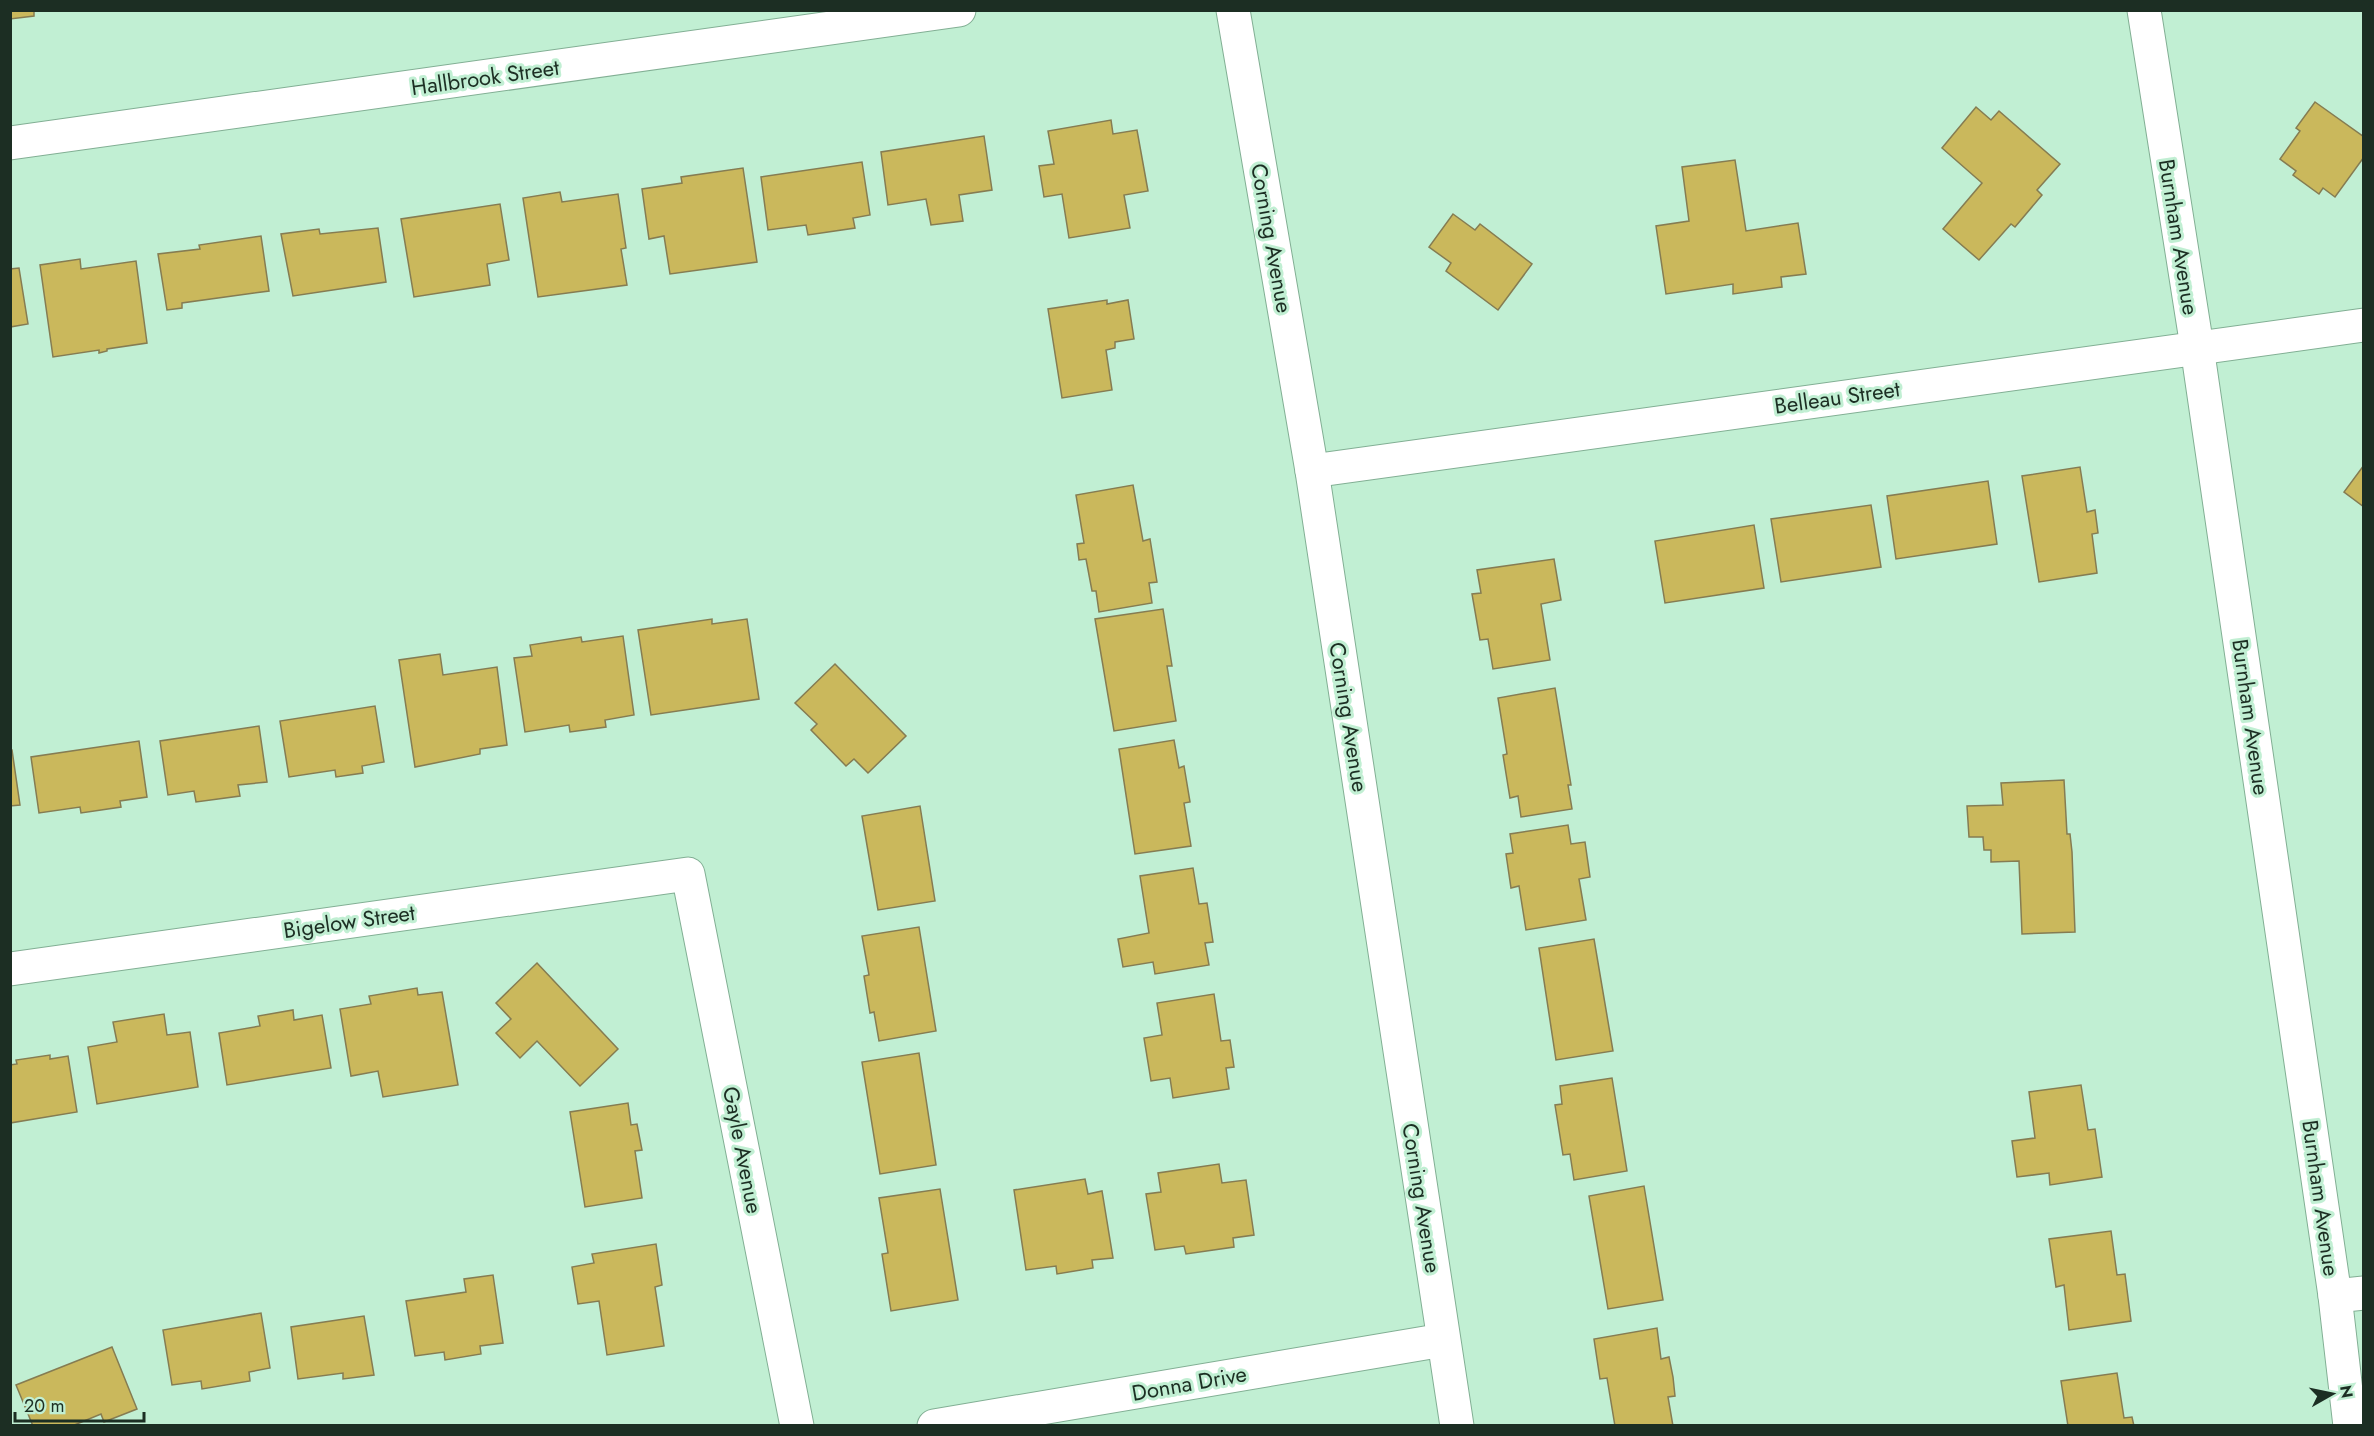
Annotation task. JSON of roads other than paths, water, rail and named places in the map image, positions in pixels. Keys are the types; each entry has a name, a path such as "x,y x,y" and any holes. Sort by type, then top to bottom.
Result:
{"street":[{"name":"Hallbrook Street","path":"10,143 958,10"},
{"name":"Corning Avenue","path":"1233,10 1311,471 1457,1425"},
{"name":"Burnham Avenue","path":"2144,10 2349,1295 2350,1425"},
{"name":"Belleau Street","path":"1311,471 2364,325"},
{"name":"Bigelow Street","path":"10,969 688,874"},
{"name":"Gayle Avenue","path":"688,874 797,1425"},
{"name":"Donna Drive","path":"934,1425 1443,1340"}]}
